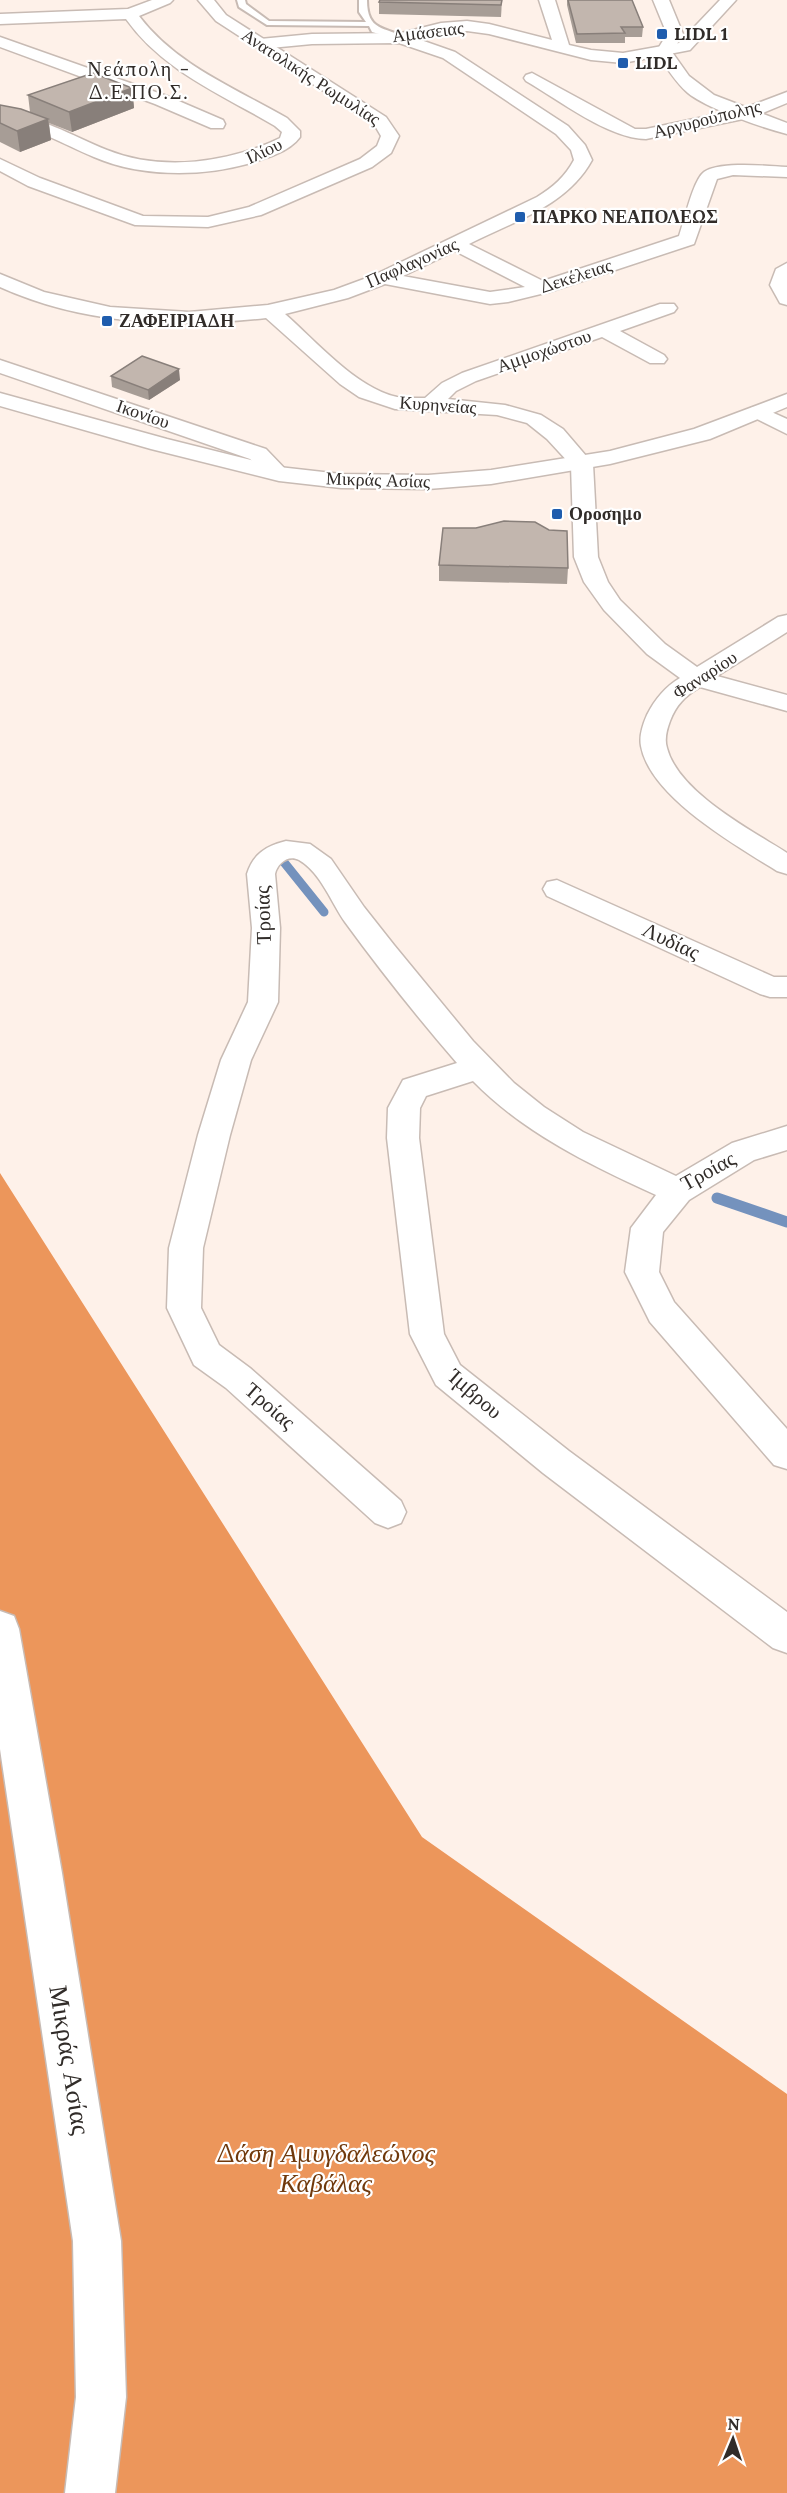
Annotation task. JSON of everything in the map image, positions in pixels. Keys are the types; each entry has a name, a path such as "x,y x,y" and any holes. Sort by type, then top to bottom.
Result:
{"street":[{"path":"64,0 60,8 66,18"},
{"path":"165,0 130,14 1,19 0,42 161,100 217,124"},
{"name":"Ανατολικής Ρωμυλίας","path":"0,164 34,182 141,221 194,223 237,217 255,211 366,163 385,149 390,136 380,121 221,18 206,0"},
{"path":"547,0 563,49"},
{"path":"661,0 675,34 664,52 694,90 708,99 787,129"},
{"name":"Αμάσειας","path":"260,44 312,39 401,38 441,28 467,26 489,29 591,55 623,58 684,47 728,0"},
{"name":"Ιλίου","path":"0,117 39,123 103,156 172,167 217,167 240,162 270,151 286,142 291,136 291,131 281,122 168,56 142,32 130,14"},
{"name":"Παφλαγονίας","path":"0,280 38,296 113,313 208,317 270,311 341,294 382,278 455,244 565,186 574,177 583,160 579,149 562,130 448,55 401,38"},
{"name":"Αργυρούπολης","path":"532,78 623,131 633,134 646,134 747,113 787,97"},
{"name":"Δεκέλειας","path":"382,278 490,298 506,298 542,288 659,247 687,240 706,181 711,175 723,171 787,172"},
{"path":"455,244 542,288"},
{"path":"787,269 783,273 780,285 787,299"},
{"name":"Αμμοχώστου","path":"428,406 449,387 470,377 667,309"},
{"name":"Κυρηνείας","path":"270,311 347,380 366,393 395,403 489,408 534,419 555,434 582,464"},
{"path":"604,330 657,359"},
{"name":"Ικονίου","path":"0,366 258,454 279,474"},
{"name":"Μικράς Ασίας","path":"0,399 159,444 279,474 341,481 428,482 491,477 582,464 702,434 787,400"},
{"path":"758,412 787,428"},
{"path":"582,464 586,557 596,582 612,605 649,642 698,679 787,703"},
{"name":"Φαναρίου","path":"787,622 676,691 668,699 659,715 653,747 667,774 694,802 787,865"},
{"name":"Τροίας","path":"388,1512 238,1378 206,1355 184,1308 186,1248 214,1135 236,1060 262,1002 266,928 261,874 266,859 293,850 306,852 323,867 348,906 477,1068 515,1102 542,1121 615,1163 678,1191 743,1151 787,1138"},
{"name":"Λυδίας","path":"557,889 770,987 787,987"},
{"name":"Ίμβρου","path":"477,1068 414,1088 404,1108 403,1138 427,1334 447,1375 556,1461 787,1635"},
{"path":"678,1191 647,1228 642,1272 662,1312 787,1454"},
{"name":"Μικράς Ασίας","path":"0,1629 41,1873 97,2241 101,2397 90,2493"}],"lane":[{"path":"241,0 242,5 267,23 371,24"},
{"path":"363,0 363,12 378,32 401,38"}],"green space":[{"name":"Δάση Αμυγδαλεώνος Καβάλας","path":"0,1173 422,1837 787,2094 787,2493 0,2493"}],"building":[{"path":"380,0 502,0 501,5 379,2"},
{"path":"568,0 632,0 643,27 621,27 625,33 577,34"},
{"path":"93,73 132,88 69,112 28,95"},
{"path":"0,105 21,109 48,119 17,131 0,123"},
{"path":"142,356 179,369 148,390 111,376"},
{"path":"504,521 535,522 549,530 567,531 568,568 439,565 443,528 476,528"}],"waterway":[{"path":"283,861 324,912"},
{"path":"717,1198 787,1222"}],"place":[{"name":"LIDL 1","path":"662,34"},
{"name":"LIDL","path":"623,63"},
{"name":"ΠΑΡΚΟ ΝΕΑΠΟΛΕΩΣ","path":"520,217"},
{"name":"ΖΑΦΕΙΡΙΑΔΗ","path":"107,321"},
{"name":"Οροσημο","path":"557,514"}],"district":[{"name":"Νεάπολη - Δ.Ε.ΠΟ.Σ.","path":"139,80"}]}
